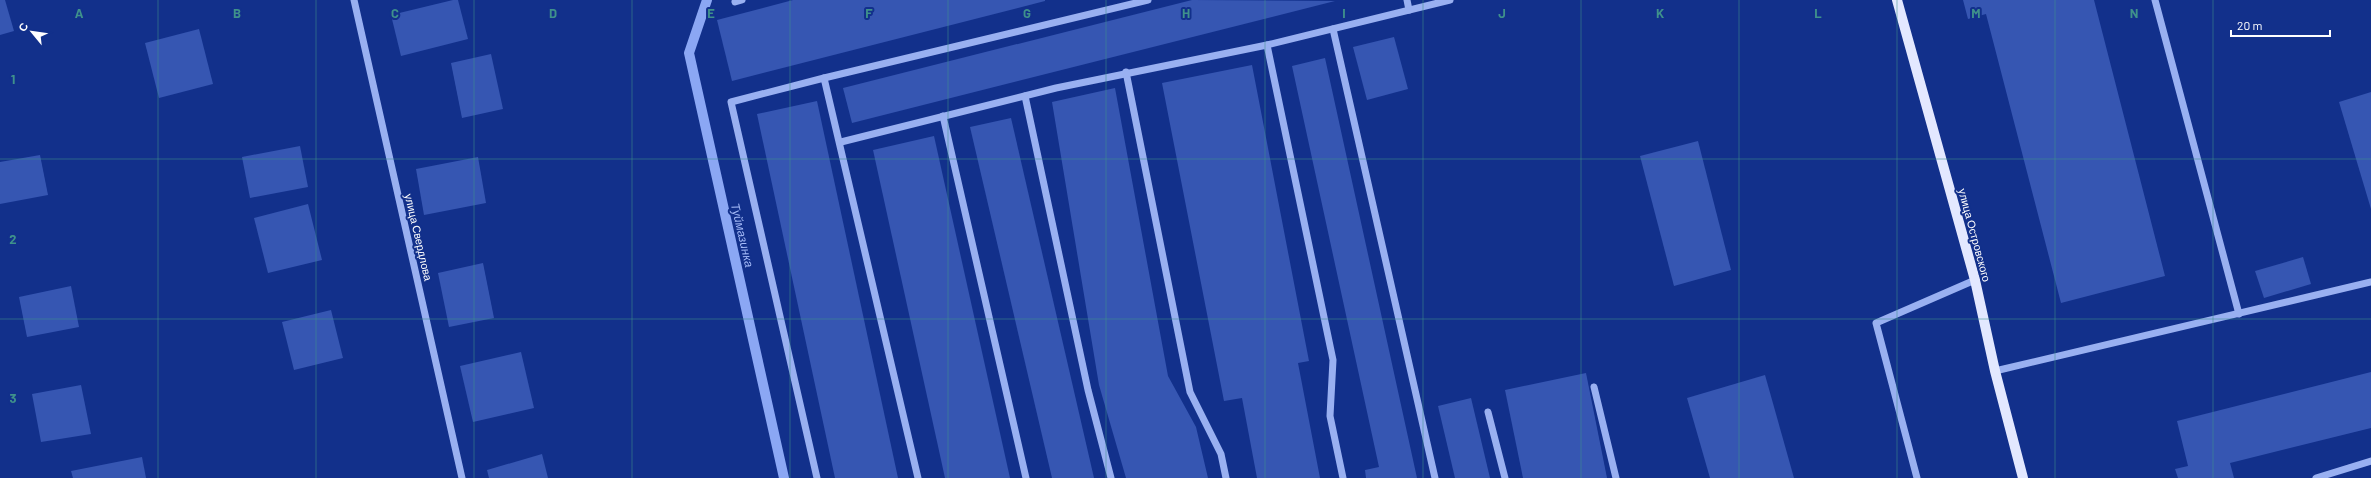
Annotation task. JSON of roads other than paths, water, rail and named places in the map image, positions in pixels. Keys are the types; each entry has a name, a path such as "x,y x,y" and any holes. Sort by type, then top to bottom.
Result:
{"main road":[{"name":"улица Островского","path":"1897,0 1975,280 1995,371 2024,478"}],"street":[{"name":"улица Свердлова","path":"354,0 462,478"},
{"path":"817,478 730,102 1148,0"},
{"path":"1407,0 1410,10"},
{"path":"841,142 1126,72 1267,45 1450,0"},
{"path":"2155,0 2239,314"},
{"path":"1333,29 1435,478"},
{"path":"1267,45 1333,360 1330,416 1343,478"},
{"path":"1126,72 1190,392 1221,454 1226,478"},
{"path":"824,78 841,142 918,478"},
{"path":"1025,96 1088,390 1111,478"},
{"path":"943,116 1026,478"},
{"path":"1917,478 1876,323 1975,280"},
{"path":"1995,371 2371,282"},
{"path":"1594,387 1616,478"},
{"path":"1488,412 1505,478"},
{"path":"2316,478 2371,461"}],"waterway":[{"name":"Туймазинка","path":"707,0 689,53 784,478"}]}
